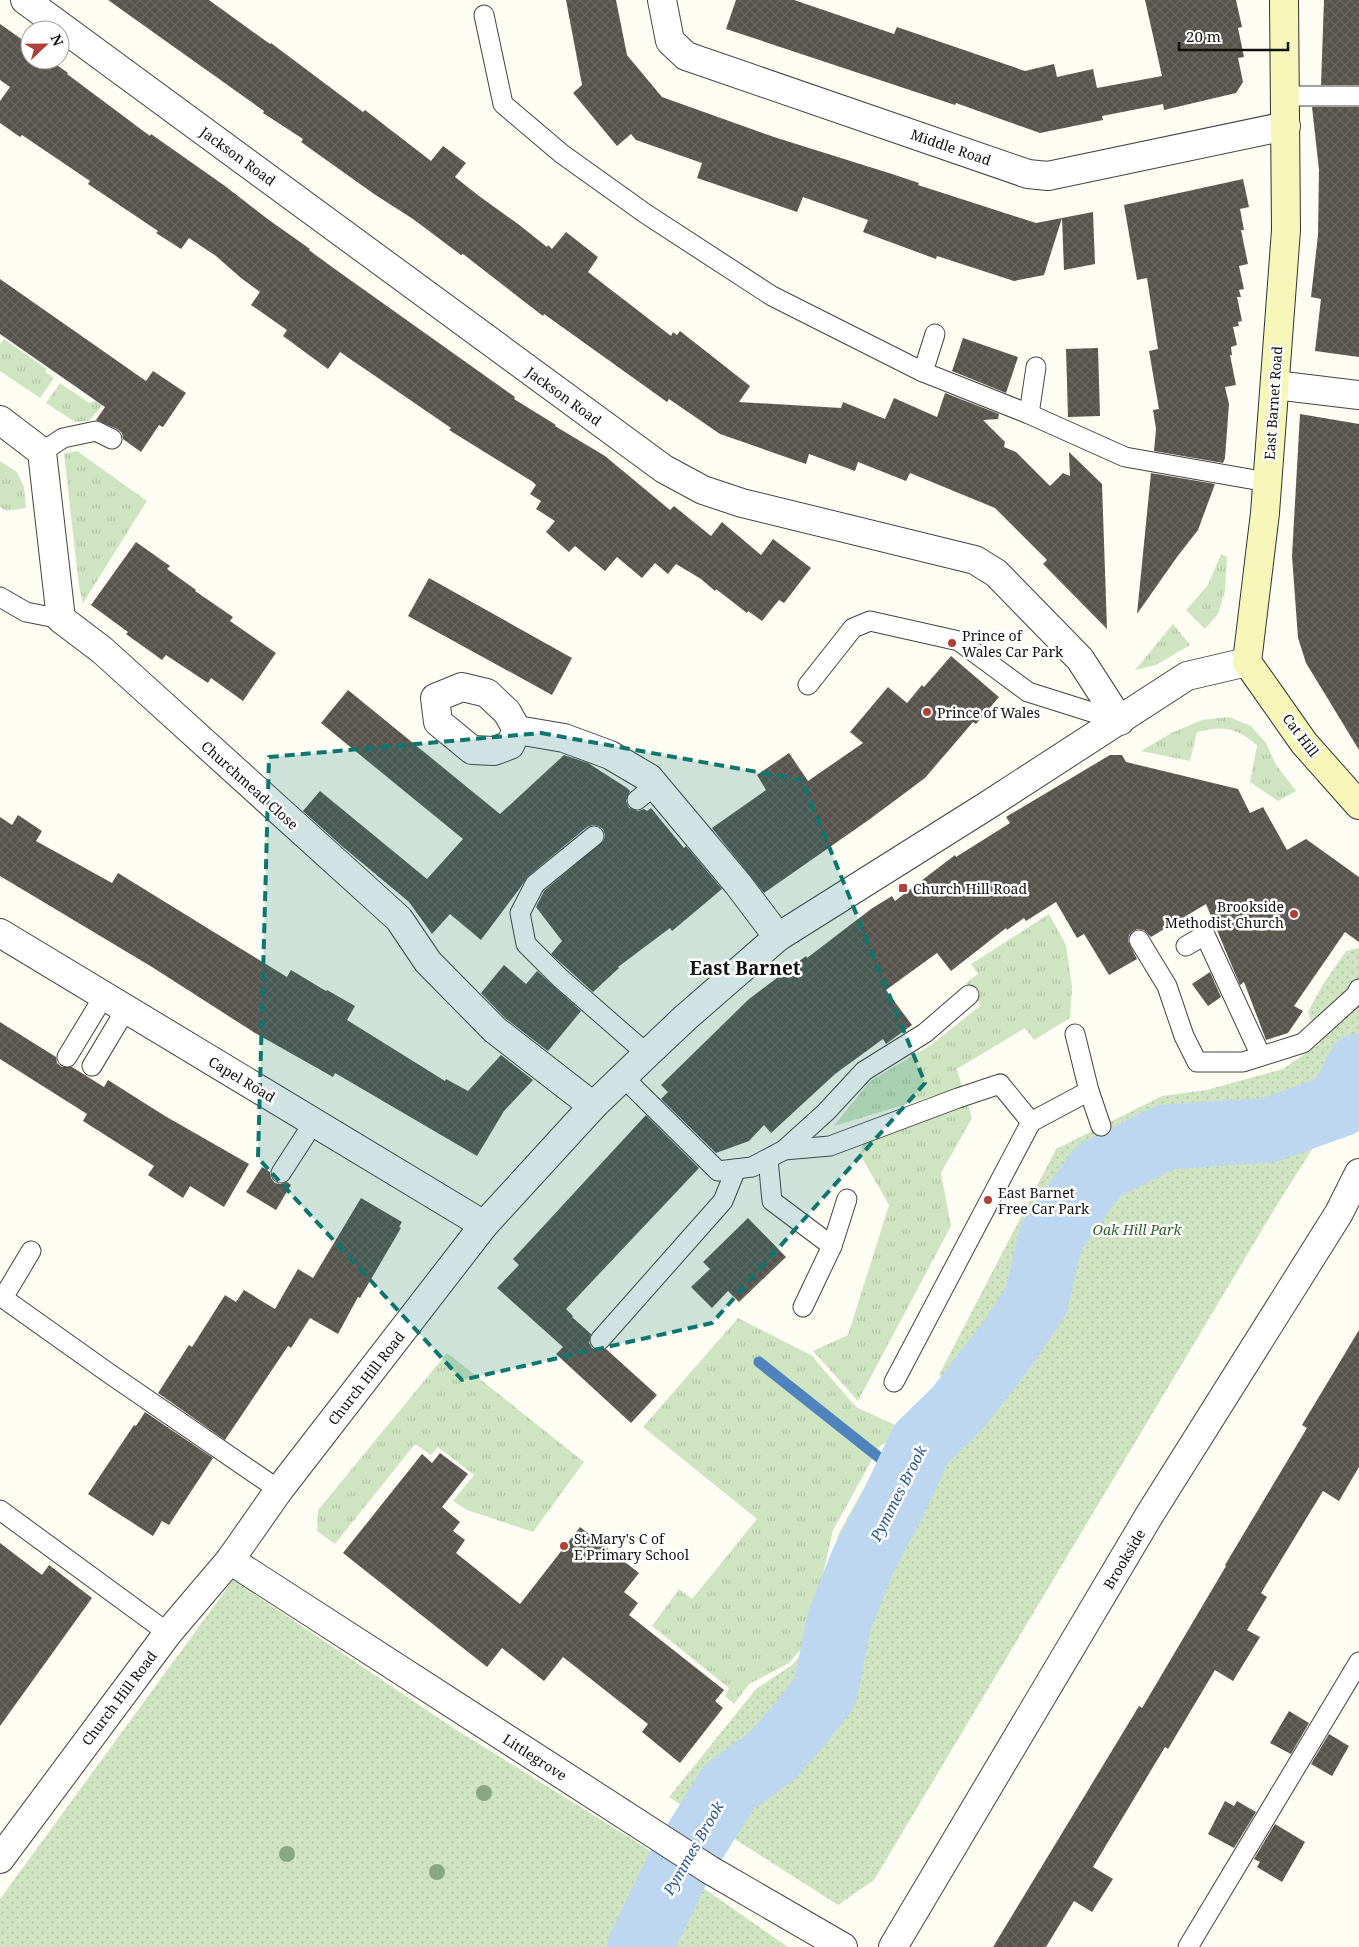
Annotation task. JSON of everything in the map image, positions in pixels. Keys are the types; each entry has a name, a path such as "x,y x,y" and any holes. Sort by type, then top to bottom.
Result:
{"main road":[{"name":"East Barnet Road","path":"1247,662 1265,513 1286,230 1284,0"},
{"name":"Cat Hill","path":"1247,662 1304,743 1359,805"}],"street":[{"name":"Jackson Road","path":"26,0 664,469 703,490 742,504 975,560 996,573 1080,659 1120,721"},
{"name":"Middle Road","path":"662,0 670,41 686,56 1028,174 1048,176 1286,126"},
{"path":"1275,385 1359,394"},
{"path":"0,420 42,452 61,619"},
{"name":"Churchmead Close","path":"61,619 102,650 399,919 428,962 495,1030 593,1106"},
{"path":"1120,721 1187,676 1247,662"},
{"name":"Church Hill Road","path":"0,1859 168,1633 230,1560 279,1490 484,1225 593,1106 685,1018 778,937 1120,721"},
{"path":"518,730 564,738 610,755 649,778 646,793 738,884 778,937"},
{"name":"Capel Road","path":"0,933 484,1225"},
{"name":"Brookside","path":"893,1947 1150,1514 1339,1213 1359,1173"},
{"name":"Littlegrove","path":"230,1560 710,1870 843,1947"}],"lane":[{"path":"484,15 503,104 562,154 646,214 772,296 923,372 1029,414 1125,457 1267,482"},
{"path":"1286,96 1359,96"},
{"path":"923,372 935,334"},
{"path":"1029,414 1036,367"},
{"path":"42,452 63,438 96,431 112,439"},
{"path":"0,597 26,612 61,619"},
{"path":"808,685 852,628 870,621 959,642 1028,692 1120,721"},
{"path":"594,836 535,884 520,913 526,944 560,978 648,1054"},
{"path":"1186,946 1205,935 1261,1056"},
{"path":"1139,940 1167,986 1184,1036 1197,1062 1242,1062 1303,1043 1356,995 1359,990"},
{"path":"624,1077 718,1171 752,1167 776,1155 826,1112 864,1071 925,1033 969,996"},
{"path":"68,1057 115,1003"},
{"path":"92,1066 115,1003"},
{"path":"1076,1034 1089,1092 1101,1126"},
{"path":"776,1155 830,1146 1000,1084 1032,1122"},
{"path":"894,1382 1032,1122 1089,1092"},
{"path":"281,1173 314,1122"},
{"path":"776,1155 772,1201 832,1246"},
{"path":"600,1340 722,1201 736,1169"},
{"path":"803,1307 832,1246 847,1199"},
{"path":"31,1251 2,1301 279,1490"},
{"path":"0,1510 168,1633"},
{"path":"1188,1947 1359,1662"}],"highlighted area":[{"path":"541,733 802,780 925,1083 712,1323 462,1380 258,1158 269,757"}],"green space":[{"path":"4,339 47,369 45,372 54,378 40,398 0,371 0,344"},
{"path":"60,383 89,403 98,400 102,405 89,421 75,422 46,403"},
{"path":"77,451 147,501 83,603 79,586 64,454"},
{"path":"0,461 17,472 24,487 26,508 6,511 0,507"},
{"path":"1221,554 1227,557 1225,591 1218,614 1205,629 1186,610 1208,585"},
{"path":"1173,624 1190,645 1156,665 1135,670"},
{"path":"1229,717 1251,726 1266,743 1276,765 1296,791 1278,801 1250,782 1257,745 1243,735 1229,730 1215,729 1197,732 1190,761 1141,751 1171,733 1202,720"},
{"path":"1049,914 1066,945 1072,987 1070,1018 1034,1040 1025,1028 957,1069 962,1087 834,1126 870,1081 931,1045 981,1005 966,983 978,974 971,964"},
{"name":"Oak Hill Park","path":"1359,948 1359,1075 1275,1208 874,1880 838,1905 669,1797 756,1689 792,1665 817,1637 828,1573 839,1533 887,1447 916,1425 927,1430 956,1382 939,1375 1056,1149 1162,1096 1206,1090 1283,1069 1319,1044 1308,1012 1322,986 1346,951"},
{"path":"967,1102 972,1118 941,1173 951,1226 858,1401 813,1351 848,1335 889,1205 861,1156 863,1141"},
{"path":"738,1318 811,1355 856,1407 904,1429 879,1447 833,1530 823,1574 815,1633 789,1663 749,1684 734,1704 725,1696 729,1688 652,1626 679,1589 692,1599 757,1519 643,1427"},
{"path":"447,1353 584,1462 533,1532 467,1510 453,1501 474,1475 438,1447 431,1455 415,1444 335,1544 317,1531 318,1510"},
{"path":"233,1580 455,1729 643,1846 788,1947 0,1947 0,1899"}],"building":[{"path":"108,0 209,0 271,43 363,112 365,110 431,161 443,146 466,163 455,177 479,196 547,247 548,245 552,249 566,232 598,257 588,272 671,336 673,332 677,335 680,331 750,386 739,402 841,408 843,402 885,419 894,398 937,417 945,393 999,414 998,419 983,420 1005,442 1004,447 1016,452 1050,486 1063,473 1070,476 1069,452 1102,484 1107,629 1043,564 1047,560 995,508 910,473 906,481 858,462 855,471 809,454 806,464 720,434 669,399 667,402 544,314 543,316 463,254 461,255 413,219 301,142 303,139 263,113 264,111"},
{"path":"566,0 616,0 627,55 662,97 774,137 892,174 919,183 918,185 1036,223 1062,218 1044,275 1014,281 937,256 936,259 863,232 868,220 803,197 797,212 697,178 702,163 636,140 631,134 617,146 573,93 582,85"},
{"path":"736,0 794,0 894,34 897,27 1025,71 1054,64 1057,77 1093,69 1097,88 1162,76 1145,0 1236,0 1242,27 1238,28 1244,57 1238,58 1243,82 1236,93 1164,110 1163,104 1102,116 1103,120 1040,133 956,103 955,105 726,29"},
{"path":"1324,0 1359,0 1359,85 1321,85"},
{"path":"0,24 20,38 20,70 64,70 150,136 151,134 225,186 332,267 515,397 514,399 605,456 670,510 674,506 711,536 722,522 761,555 773,539 811,568 784,603 779,600 762,621 748,611 747,613 716,589 715,591 701,579 676,564 668,574 655,563 642,578 617,557 605,571 575,546 569,552 546,532 555,521 536,509 541,501 530,494 536,485 533,482 449,430 451,428 340,352 328,369 283,336 287,330 251,305 260,292 216,256 189,238 181,249 156,233 158,231 88,184 90,181 22,135 20,137 0,123 0,101 10,87 0,80"},
{"path":"1312,107 1359,107 1359,357 1315,351 1321,299 1311,297 1318,235 1319,170"},
{"path":"1243,179 1249,207 1240,209 1244,230 1241,230 1248,264 1239,266 1244,289 1239,290 1241,297 1237,297 1242,321 1238,322 1239,326 1233,327 1237,345 1231,347 1232,355 1230,355 1236,385 1225,387 1229,404 1225,458 1223,463 1154,451 1156,429 1153,410 1159,409 1149,351 1158,349 1147,278 1137,280 1124,205"},
{"path":"1093,212 1095,264 1064,270 1062,218"},
{"path":"0,279 146,381 153,371 186,393 163,427 159,425 141,452 123,439 122,433 117,429 96,420 105,407 0,334"},
{"path":"963,338 1018,357 1006,393 952,371"},
{"path":"1098,348 1100,416 1068,417 1066,349"},
{"path":"1300,414 1359,424 1359,750 1306,663 1298,638 1292,556"},
{"path":"1151,473 1215,484 1198,530 1137,614"},
{"path":"136,542 170,566 167,569 195,591 233,617 230,621 276,653 243,701 211,678 208,683 166,655 162,660 91,605"},
{"path":"429,578 572,658 552,695 408,616"},
{"path":"951,656 999,697 976,724 973,722 925,778 764,893 712,828 766,790 757,775 789,753 808,781 863,743 850,732 888,687 907,703"},
{"path":"348,690 500,814 564,755 588,763 630,791 626,801 629,808 647,811 651,808 684,848 686,846 722,889 672,931 670,928 618,967 593,992 551,954 562,941 536,907 544,891 604,840 603,829 593,825 587,827 528,876 481,940 450,914 432,934 409,902 303,811 320,791 427,879 463,839 321,723"},
{"path":"1110,755 1122,755 1126,762 1238,789 1250,813 1263,807 1287,850 1306,839 1359,877 1359,942 1345,932 1294,1006 1303,1011 1288,1033 1266,1040 1244,982 1240,985 1206,904 1151,937 1144,930 1138,929 1133,931 1129,935 1128,941 1137,959 1109,975 1084,934 1077,938 1056,902 1026,921 1024,918 1007,930 1006,928 951,971 937,953 886,990 912,1025 886,1044 883,1039 835,1074 771,1133 764,1125 749,1141 716,1153 661,1099 668,1092 661,1085 749,999 871,909 892,896 895,901 955,855 956,857 1010,823 1006,817"},
{"path":"18,815 42,831 36,841 112,883 118,873 287,977 291,970 355,1006 347,1020 445,1081 446,1079 468,1091 501,1055 533,1080 504,1111 477,1156 335,1073 333,1077 255,1033 152,967 0,876 0,817 12,825"},
{"path":"504,965 526,984 537,971 581,1011 548,1051 505,1018 481,993"},
{"path":"1210,972 1221,997 1208,1006 1192,984"},
{"path":"0,1022 56,1057 57,1063 62,1067 72,1067 104,1087 108,1080 165,1116 249,1164 224,1207 190,1186 183,1198 148,1175 154,1166 83,1121 87,1114 0,1059"},
{"path":"646,1115 699,1168 566,1309 591,1334 589,1343 592,1348 598,1351 606,1349 657,1395 631,1423 556,1354 563,1347 497,1288 519,1265 513,1259"},
{"path":"262,1167 270,1172 271,1178 275,1183 287,1182 291,1185 276,1210 246,1192"},
{"path":"361,1198 402,1222 399,1227 401,1228 360,1298 358,1297 338,1334 310,1318 291,1348 288,1346 225,1440 158,1393 189,1345 192,1347 225,1295 236,1302 244,1290 275,1309 298,1269 313,1278"},
{"path":"748,1218 786,1257 739,1302 728,1291 712,1308 691,1287 710,1269 703,1262"},
{"path":"1359,1330 1359,1467 1339,1501 1323,1491 1261,1593 1267,1597 1247,1630 1260,1637 1233,1681 1215,1670 1168,1749 1165,1747 1093,1867 1113,1879 1092,1912 1074,1901 1046,1947 993,1947 1139,1706 1142,1708 1307,1428 1302,1425"},
{"path":"145,1412 213,1458 169,1525 162,1521 153,1536 88,1494 134,1425 136,1426"},
{"path":"440,1453 468,1474 442,1507 460,1522 453,1531 465,1540 456,1553 520,1604 580,1527 639,1573 624,1592 638,1603 629,1615 724,1690 715,1701 723,1708 680,1763 642,1732 648,1724 563,1657 544,1681 502,1648 487,1667 343,1553 422,1454 432,1463"},
{"path":"0,1543 42,1575 49,1565 92,1598 0,1726"},
{"path":"1289,1711 1309,1723 1291,1754 1270,1743"},
{"path":"1329,1734 1349,1746 1332,1776 1311,1764"},
{"path":"1225,1801 1234,1806 1237,1801 1256,1812 1234,1848 1208,1834"},
{"path":"1275,1824 1305,1842 1282,1882 1257,1867 1260,1862 1254,1859"}],"waterway":[{"name":"Pymmes Brook","path":"640,1947 677,1870 729,1787 772,1756 825,1692 839,1622 862,1563 893,1504 921,1444 957,1409 1009,1342 1036,1301 1051,1237 1098,1171 1166,1137 1269,1130 1339,1105 1359,1066"},
{"path":"759,1362 905,1478"}],"place":[{"name":"Prince of Wales Car Park","path":"952,643"},
{"name":"Prince of Wales","path":"927,712"},
{"name":"Church Hill Road","path":"903,888"},
{"name":"Brookside Methodist Church","path":"1294,914"},
{"name":"East Barnet Free Car Park","path":"988,1200"},
{"name":"St Mary's C of E Primary School","path":"564,1546"}],"district":[{"name":"East Barnet","path":"745,968"}]}
